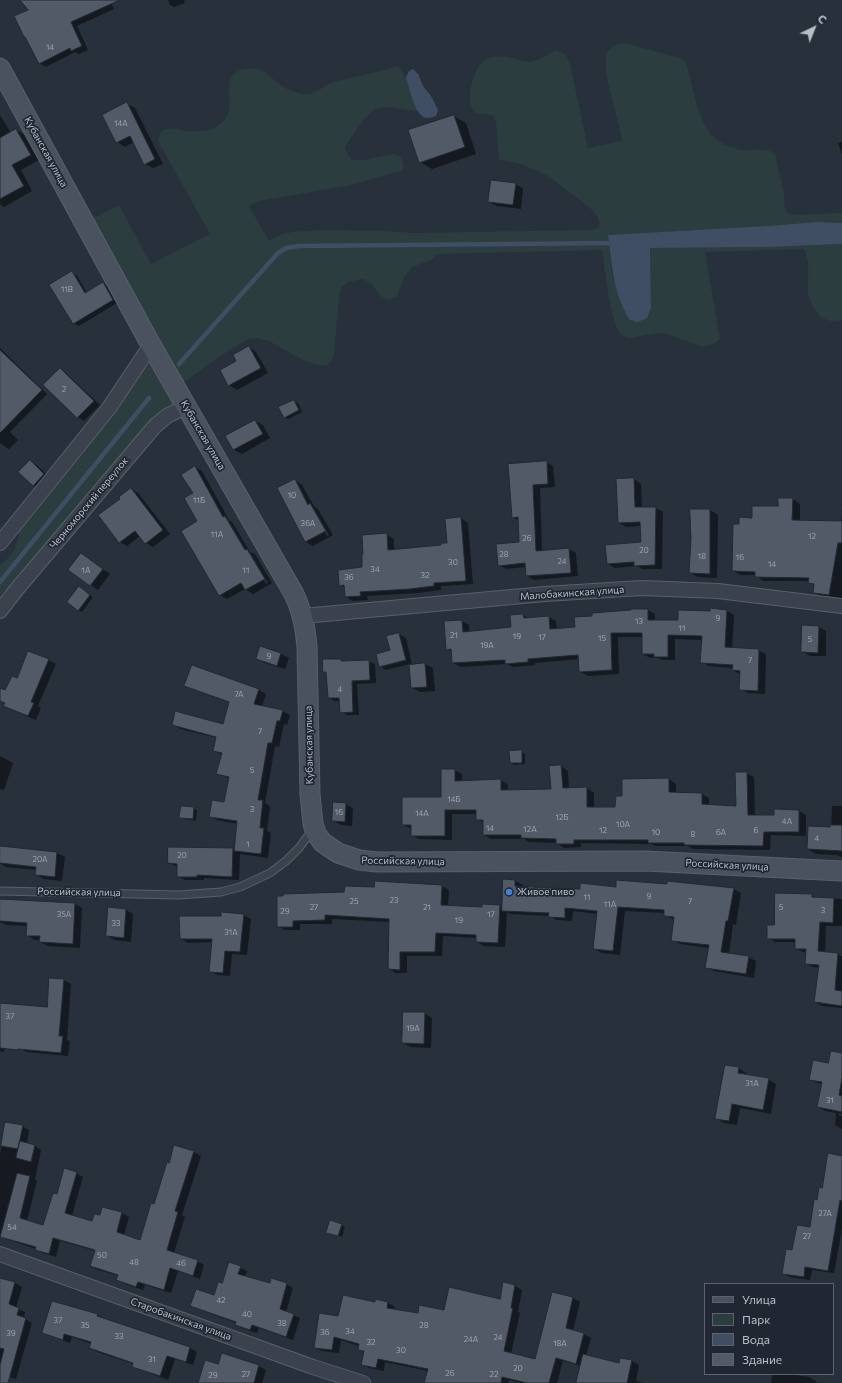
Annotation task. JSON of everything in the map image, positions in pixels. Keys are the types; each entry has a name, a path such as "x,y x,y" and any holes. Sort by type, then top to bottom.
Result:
{"street":[{"name":"Кубанская улица","path":"0,68 151,345 294,594 303,616 307,647 310,794 314,828"},
{"path":"0,543 109,408 151,345"},
{"name":"Черноморский переулок","path":"0,611 155,426 167,416 187,406"},
{"name":"Малобакинская улица","path":"303,616 545,594 642,588 718,591 842,606"},
{"name":"Российская улица","path":"314,828 322,842 338,853 359,860 377,862 645,861 842,871"},
{"name":"Старобакинская улица","path":"0,1254 305,1364 363,1383"}],"lane":[{"name":"Российская улица","path":"0,891 179,895 221,892 240,887 270,873 286,861 299,848 314,828"}],"green space":[{"path":"625,43 680,58 686,62 702,119 706,127 716,139 737,149 766,150 775,154 784,193 785,210 791,215 842,213 842,223 817,222 608,235 612,272 625,312 651,308 650,248 768,247 842,244 842,320 831,321 821,318 811,303 808,293 807,260 804,249 705,252 720,339 713,344 705,346 690,343 667,334 659,333 628,338 621,334 616,327 613,318 602,250 438,254 431,260 412,267 405,276 397,296 389,300 382,297 372,284 363,279 348,282 341,288 334,354 332,361 326,366 313,364 301,359 269,341 257,338 248,339 222,355 181,384 89,220 119,205 151,264 210,234 158,141 160,135 165,129 169,128 187,131 200,131 212,129 219,125 226,118 229,111 229,85 231,78 236,72 252,68 257,69 267,74 285,88 300,94 311,94 333,82 398,66 406,77 413,102 418,111 390,107 376,109 354,133 345,147 352,160 364,160 394,154 401,157 403,170 352,185 254,203 249,206 269,241 279,235 292,232 322,230 414,233 592,230 598,228 600,224 597,216 590,208 551,178 536,170 517,163 499,160 496,121 493,115 475,113 471,104 470,91 476,71 484,61 489,58 502,57 533,62 556,50 565,54 570,64 588,148 622,141 608,82 606,60 607,53 612,47"},
{"path":"151,361 175,404 156,416 0,601 0,565 10,556 15,548 20,525 146,362"}],"water":[{"path":"413,69 418,74 423,86 431,96 438,110 436,116 426,118 418,112 415,106 410,94 406,77 409,71"},
{"path":"817,222 842,223 842,244 768,247 650,248 651,308 647,318 638,322 630,320 624,310 614,279 608,235"}],"building":[{"path":"20,0 120,0 71,22 82,46 71,51 70,48 39,64 14,16 28,10"},
{"path":"127,102 155,159 144,165 130,136 116,143 102,115"},
{"path":"454,115 465,147 419,163 408,130"},
{"path":"16,129 31,155 12,165 24,186 0,199 0,138"},
{"path":"491,180 516,183 513,205 488,202"},
{"path":"72,271 85,293 103,282 113,300 73,324 49,285"},
{"path":"249,346 261,368 228,386 220,370 236,361 233,355"},
{"path":"0,350 42,390 0,433"},
{"path":"60,368 94,401 77,418 43,385"},
{"path":"294,400 299,410 284,418 278,407"},
{"path":"255,420 263,434 233,450 225,436"},
{"path":"30,460 44,474 33,486 18,472"},
{"path":"547,461 548,484 533,485 536,551 569,548 571,573 526,576 525,563 498,566 496,544 519,542 518,517 512,518 508,464"},
{"path":"195,466 223,517 225,516 245,550 247,549 265,579 245,590 241,583 219,596 181,531 197,521 184,498 193,493 181,475"},
{"path":"634,478 635,507 656,507 655,565 634,566 634,562 607,564 605,545 641,542 640,522 618,523 616,479"},
{"path":"295,479 308,505 310,503 326,531 305,542 277,488"},
{"path":"131,488 163,530 145,544 135,531 119,543 98,515 120,499 119,497"},
{"path":"778,498 793,498 792,520 842,521 842,543 838,543 829,595 813,593 814,584 808,583 809,578 755,577 755,572 732,571 733,524 739,524 739,517 752,518 752,506 778,506"},
{"path":"690,509 710,509 710,574 689,573 691,539"},
{"path":"461,517 466,581 434,583 434,586 410,589 360,592 361,596 345,597 344,585 339,586 338,570 362,567 362,535 387,533 388,550 441,545 441,543 447,543 445,519"},
{"path":"81,553 103,569 90,586 68,570"},
{"path":"79,586 90,595 78,611 67,602"},
{"path":"710,608 727,610 725,647 759,649 758,691 739,690 740,671 732,670 733,665 700,663 702,636 668,635 668,657 654,657 654,654 642,654 642,633 611,633 612,670 579,672 578,655 528,659 528,662 505,664 505,660 452,663 451,649 446,650 444,621 462,620 463,632 511,627 510,615 523,614 524,618 549,616 550,629 575,627 574,617 592,616 592,613 631,609 648,609 648,620 678,620 678,610 710,611"},
{"path":"802,625 819,626 818,653 801,652"},
{"path":"399,633 406,660 379,667 376,654 390,650 386,636"},
{"path":"260,646 281,653 277,666 256,659"},
{"path":"28,651 49,659 31,702 34,703 28,716 3,706 5,703 0,701 0,688 5,690 12,676 17,678"},
{"path":"323,659 341,659 341,661 369,660 370,680 352,681 353,712 340,713 339,698 328,698 326,672 323,672"},
{"path":"425,663 427,687 411,688 409,665"},
{"path":"192,665 259,689 254,704 283,710 280,721 277,721 272,743 268,743 258,800 263,800 260,828 264,828 261,854 234,851 237,821 209,817 212,800 224,802 229,777 216,774 222,753 213,751 216,737 172,725 175,711 223,724 229,702 184,686"},
{"path":"522,750 522,763 510,763 509,751"},
{"path":"561,765 563,788 587,787 587,807 615,807 616,796 622,796 622,779 669,778 669,792 702,793 702,804 736,806 735,772 747,772 748,815 774,815 774,809 799,810 799,832 764,832 763,846 684,845 684,843 648,843 648,840 574,840 574,844 556,844 556,839 521,838 521,835 483,835 483,820 476,820 476,810 445,810 445,836 411,836 411,825 402,825 402,797 441,797 441,769 455,769 455,781 501,779 501,790 551,789 549,766"},
{"path":"333,802 346,803 345,822 332,821"},
{"path":"181,806 194,807 193,819 179,818"},
{"path":"830,825 842,825 842,851 807,849 808,826 830,827"},
{"path":"0,846 57,852 55,877 35,875 36,867 0,863"},
{"path":"168,847 233,848 232,877 197,875 197,877 177,877 177,864 168,863"},
{"path":"503,879 515,880 515,886 550,888 580,889 580,883 616,887 616,880 667,884 667,881 734,888 728,921 726,921 721,952 749,956 746,974 705,968 709,945 671,941 674,917 664,916 664,910 618,907 613,951 593,949 597,911 565,908 565,918 548,917 549,913 502,911"},
{"path":"375,881 442,885 441,905 482,907 482,904 500,905 498,943 476,942 476,935 436,933 435,952 400,952 400,970 388,969 389,919 325,915 325,920 293,921 293,927 277,927 277,896 283,896 283,894 344,892 345,886 374,887"},
{"path":"775,893 812,894 812,897 834,898 833,923 820,922 818,951 838,953 835,990 842,991 842,1006 814,1002 819,965 805,964 806,949 795,949 795,939 767,939 767,925 774,925"},
{"path":"0,899 75,903 73,944 39,942 40,936 26,936 27,923 0,921"},
{"path":"108,907 126,909 124,938 106,936"},
{"path":"221,912 244,914 240,952 225,951 223,973 209,972 212,939 180,939 179,916 221,916"},
{"path":"49,978 64,979 59,1036 63,1036 61,1053 0,1048 0,1003 47,1007"},
{"path":"403,1012 425,1012 424,1044 402,1043"},
{"path":"831,1051 842,1053 842,1078 839,1095 842,1096 842,1112 817,1107 822,1082 809,1080 813,1060 828,1063"},
{"path":"725,1065 739,1067 738,1073 769,1078 763,1110 732,1104 729,1121 715,1119"},
{"path":"5,1122 23,1125 18,1149 1,1146"},
{"path":"20,1141 35,1145 31,1162 16,1158"},
{"path":"174,1145 194,1151 175,1211 178,1212 167,1250 198,1260 193,1276 170,1268 164,1290 138,1282 136,1287 116,1280 118,1275 90,1266 95,1250 53,1238 49,1254 35,1250 36,1247 0,1237 17,1173 30,1176 20,1218 43,1225 53,1193 57,1194 64,1168 77,1172 65,1213 92,1221 94,1214 100,1215 102,1207 122,1212 117,1232 140,1240 151,1203 154,1204"},
{"path":"828,1153 842,1156 842,1201 840,1200 828,1271 805,1267 804,1277 782,1274 786,1249 792,1250 797,1225 810,1227 814,1199 817,1200 819,1187 822,1188"},
{"path":"330,1220 342,1224 338,1236 326,1233"},
{"path":"229,1262 241,1266 238,1274 270,1283 271,1278 287,1283 280,1309 294,1314 286,1337 252,1325 250,1330 235,1325 236,1322 190,1306 196,1289 214,1295 218,1282 222,1283"},
{"path":"0,1278 15,1282 9,1304 19,1308 17,1315 26,1318 8,1383 0,1383 0,1365 4,1349 0,1348"},
{"path":"503,1282 515,1285 511,1308 513,1308 504,1351 535,1359 552,1292 573,1297 566,1328 584,1333 576,1364 556,1358 549,1383 527,1383 502,1377 501,1383 424,1383 428,1369 378,1359 376,1368 361,1365 364,1351 358,1350 359,1344 334,1337 332,1350 314,1348 319,1313 338,1316 343,1295 375,1302 375,1299 388,1302 387,1308 418,1313 419,1305 444,1310 449,1287 500,1299"},
{"path":"52,1301 98,1314 97,1316 190,1347 186,1362 167,1356 160,1376 132,1367 133,1363 89,1348 91,1342 64,1334 63,1340 42,1333"},
{"path":"222,1353 259,1365 254,1383 198,1383 205,1360 218,1364"},
{"path":"583,1354 619,1363 620,1358 632,1360 627,1383 576,1383"}],"waterway":[{"path":"179,364 278,253 286,248 299,246 614,243"},
{"path":"0,582 149,398"}],"place":[{"name":"Живое пиво","path":"509,892"}]}
